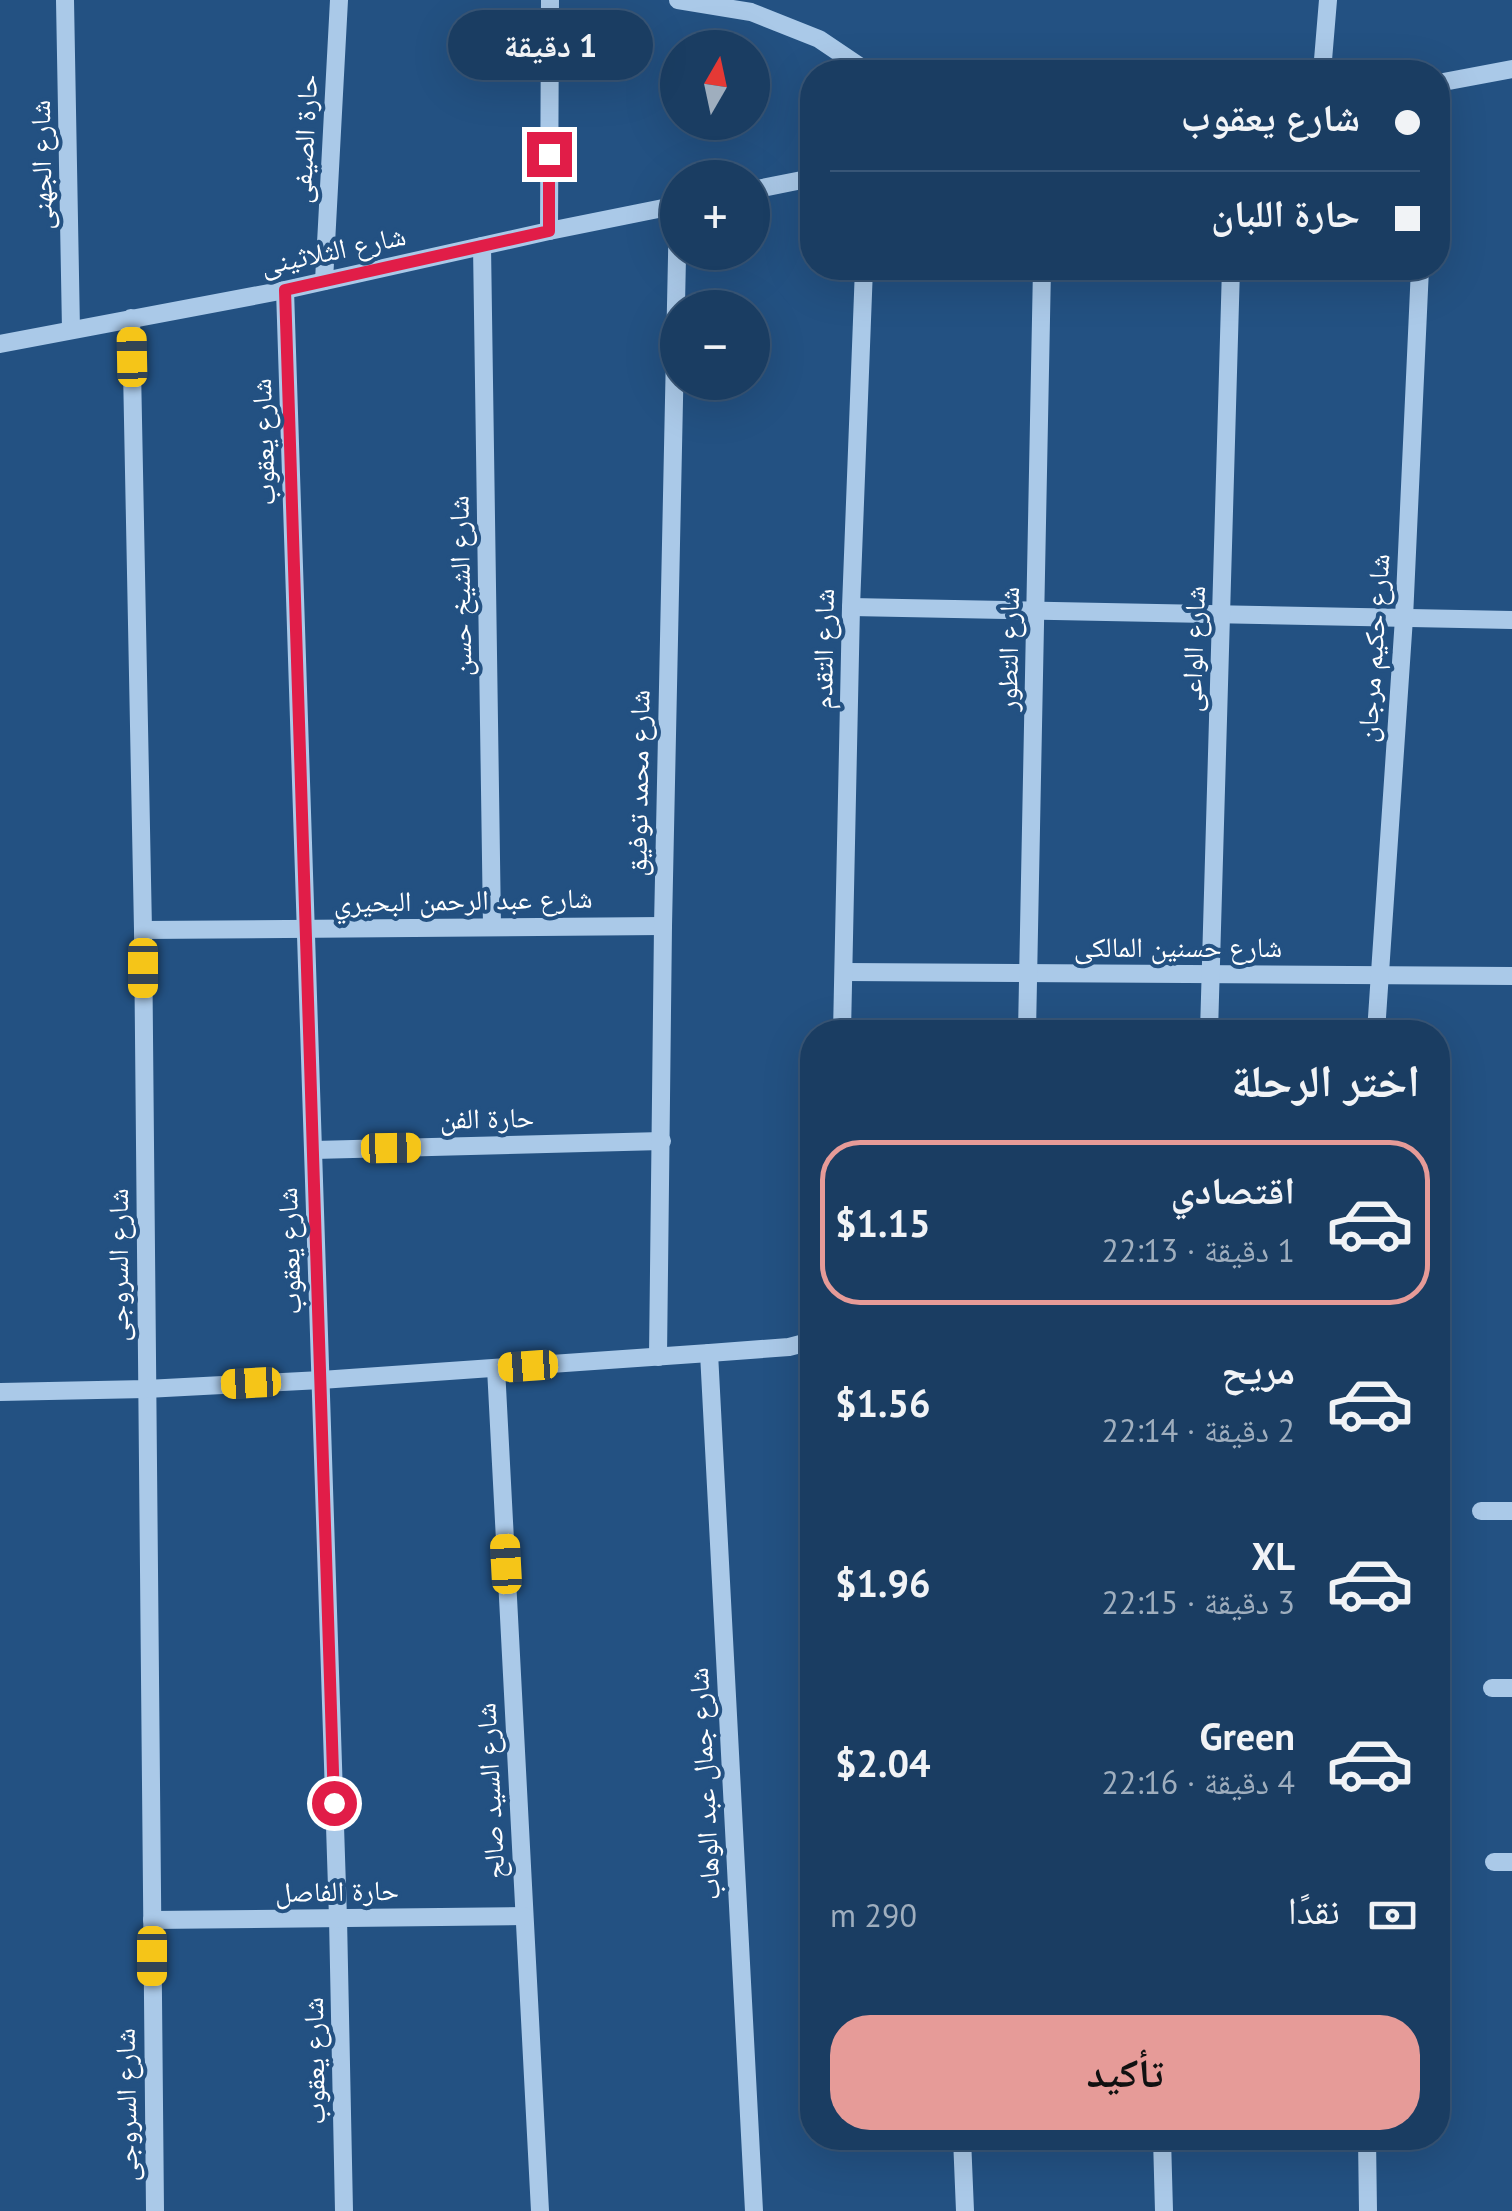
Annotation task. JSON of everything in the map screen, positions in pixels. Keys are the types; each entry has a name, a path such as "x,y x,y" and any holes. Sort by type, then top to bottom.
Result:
{"street":[{"name":"شارع الجهنى","path":"65,0 71,330"},
{"name":"حارة الصيفى","path":"324,281 339,0"},
{"path":"549,231 550,0"},
{"path":"678,0 751,12 818,39 850,60"},
{"path":"1323,60 1328,0"},
{"path":"1450,81 1512,70"},
{"path":"770,186 800,180"},
{"name":"شارع الثلاثينى","path":"0,344 285,290 660,210"},
{"name":"شارع الشيخ حسن","path":"482,246 492,926"},
{"name":"شارع محمد توفيق","path":"658,1357 677,270"},
{"name":"شارع التقدم","path":"842,1020 851,608 864,280"},
{"name":"شارع التطور","path":"1027,1020 1042,280"},
{"name":"شارع الواعى","path":"1209,1020 1231,280"},
{"name":"شارع حكيم مرجان","path":"1377,1020 1404,618 1419,280"},
{"name":"شارع يعقوب","path":"285,290 344,2211"},
{"name":"شارع السروجى","path":"131,318 143,930 155,2211"},
{"path":"851,608 1512,620"},
{"name":"شارع عبد الرحمن البحيري","path":"143,930 663,926"},
{"name":"شارع حسنين المالكى","path":"844,972 1512,976"},
{"name":"حارة الفن","path":"314,1150 662,1141"},
{"path":"0,1392 321,1380 800,1344"},
{"name":"شارع جمال عبد الوهاب","path":"709,1353 754,2211"},
{"name":"شارع السيد صالح","path":"496,1368 540,2211"},
{"path":"1481,1511 1512,1511"},
{"path":"1492,1688 1512,1688"},
{"name":"حارة الفاصل","path":"152,1920 524,1916"},
{"path":"962,2150 965,2211"},
{"path":"1162,2150 1164,2211"},
{"path":"1367,2150 1368,2211"}],"route":[{"path":"334,1803 285,290 549,231 549,154"}]}
